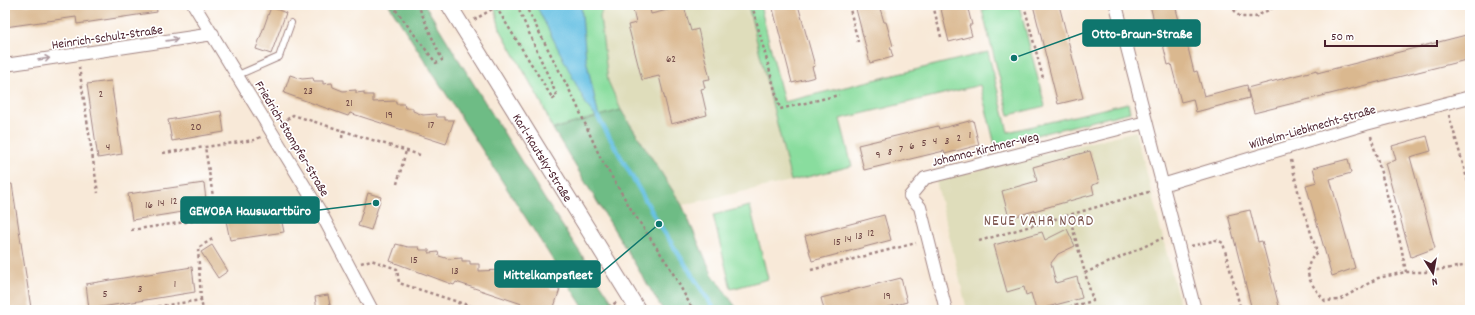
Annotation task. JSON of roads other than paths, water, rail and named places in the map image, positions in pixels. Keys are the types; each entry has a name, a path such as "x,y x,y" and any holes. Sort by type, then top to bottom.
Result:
{"street":[{"name":"Friedrich-Stampfer-Straße","path":"194,5 322,213 372,310"},
{"name":"Karl-Kautsky-Straße","path":"449,5 638,310"},
{"path":"1116,5 1195,310"},
{"name":"Heinrich-Schulz-Straße","path":"5,65 213,34"},
{"name":"Wilhelm-Liebknecht-Straße","path":"1162,185 1366,124 1470,97"},
{"name":"Johanna-Kirchner-Weg","path":"946,310 920,207 910,196 925,178 1146,122"}],"lane":[{"path":"238,75 279,57 292,24"}],"water":[{"path":"536,5 581,5 586,59 600,122 587,106"}],"waterway":[{"path":"598,117 659,224 715,310"}],"place":[{"name":"Otto-Braun-Straße","path":"1014,58"},
{"name":"GEWOBA Hauswartbüro","path":"376,203"},
{"name":"Mittelkampsfleet","path":"659,224"}],"district":[{"name":"NEUE VAHR NORD","path":"1039,220"}]}
